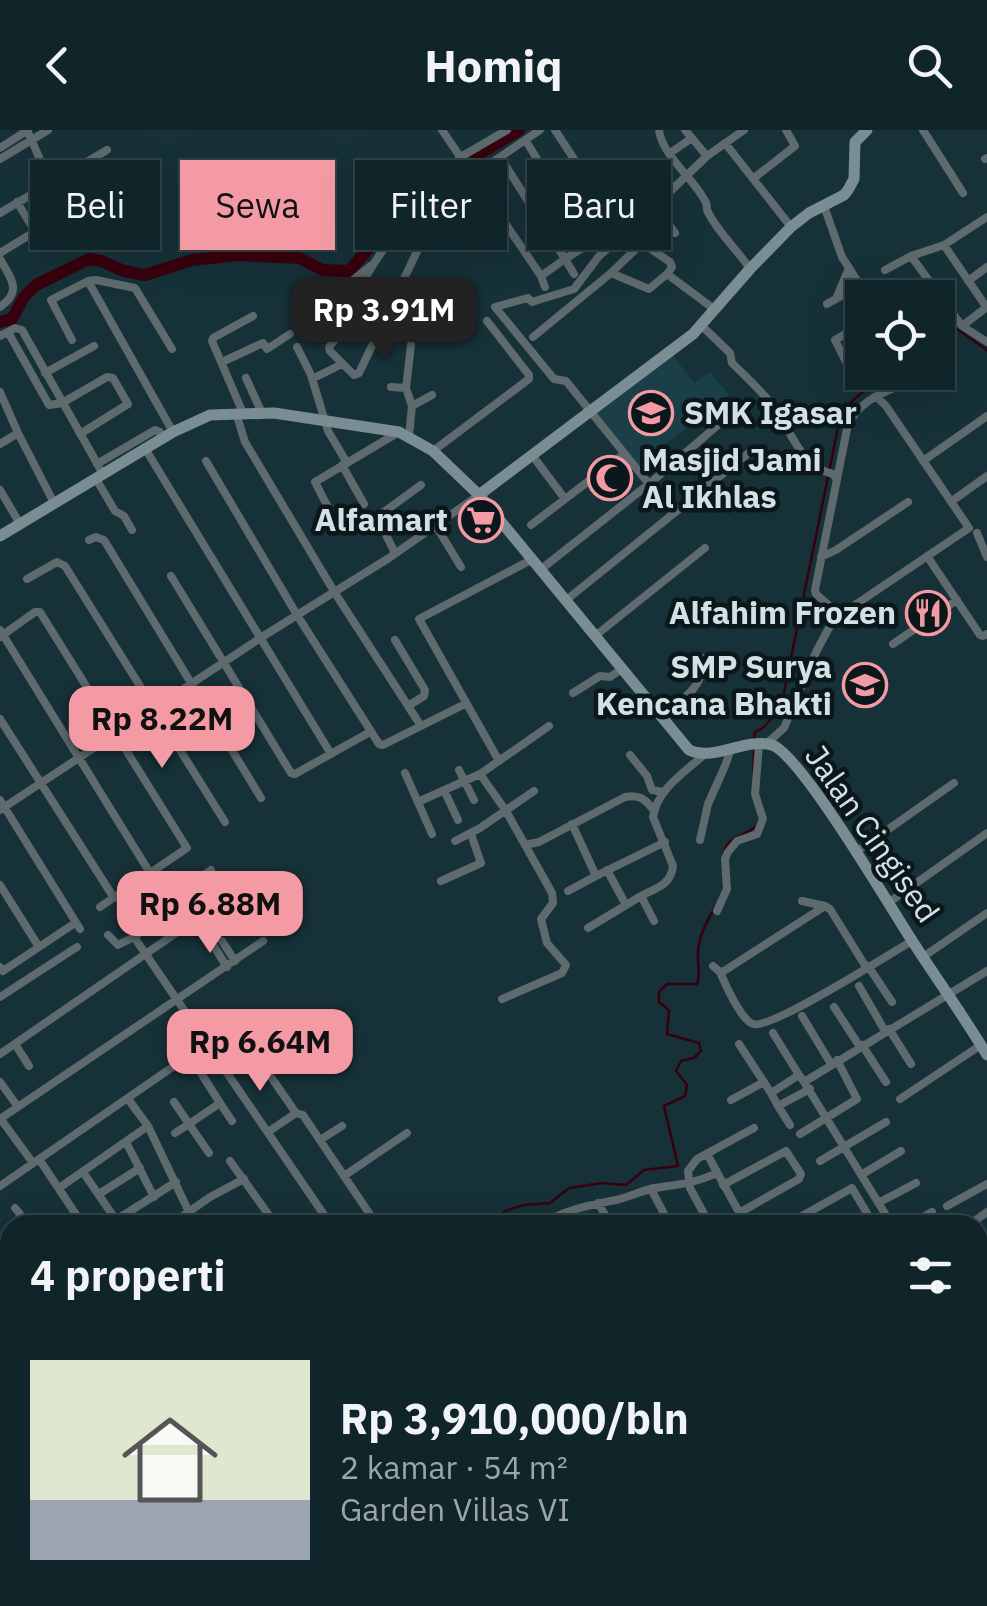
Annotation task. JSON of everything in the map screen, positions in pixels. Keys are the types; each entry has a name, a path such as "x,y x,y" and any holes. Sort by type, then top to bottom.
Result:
{"main road":[{"path":"478,495 683,342 791,227 844,196 852,185 855,142 868,130"},
{"path":"0,536 99,472 210,415 262,413 324,419 404,434 433,451 478,495 660,717 689,750 705,754"},
{"name":"Jalan Cingised","path":"705,754 759,745 776,748 792,763 841,827 984,1050"}],"street":[{"path":"0,148 28,130 41,160"},
{"path":"0,159 48,130"},
{"path":"442,130 460,159 507,130"},
{"path":"495,160 540,130"},
{"path":"555,130 575,160"},
{"path":"659,130 661,141 750,269"},
{"path":"671,191 707,156 744,130"},
{"path":"754,178 795,146 788,133 799,130"},
{"path":"923,130 963,192"},
{"path":"670,153 688,134 707,156"},
{"path":"526,142 537,160"},
{"path":"726,144 791,227"},
{"path":"89,160 107,150"},
{"path":"500,157 574,274"},
{"path":"0,212 30,194"},
{"path":"17,202 30,223"},
{"path":"824,206 838,247 857,280"},
{"path":"886,270 944,245 987,216"},
{"path":"978,223 987,235"},
{"path":"507,226 545,287"},
{"path":"671,229 674,233"},
{"path":"0,307 8,301 14,284 0,256 30,233"},
{"path":"533,337 642,243 672,267 649,289 611,273"},
{"path":"944,245 987,307 962,326"},
{"path":"378,331 362,318 354,300 386,250"},
{"path":"362,318 329,346 330,352 354,375 359,373 417,250"},
{"path":"540,276 581,250"},
{"path":"606,250 574,290 495,307 554,379 564,379 649,484"},
{"path":"911,256 962,326 987,342"},
{"path":"354,300 344,289 345,284 376,263"},
{"path":"968,281 987,267"},
{"path":"845,293 831,301 849,268"},
{"path":"667,274 714,308"},
{"path":"72,340 51,300 96,280 136,288 172,349"},
{"path":"88,281 168,436"},
{"path":"542,299 558,317"},
{"path":"254,316 212,339 240,413 245,442 421,726"},
{"path":"433,451 529,379 487,321"},
{"path":"701,325 730,353 732,362 776,410 807,460 832,475"},
{"path":"80,434 132,402 111,376 62,403 49,405 3,334 15,328 22,330 62,403 80,434 116,512 124,516 132,530"},
{"path":"222,362 264,343 267,349 290,334"},
{"path":"845,334 835,340 845,360"},
{"path":"334,519 314,482 404,434 412,406 406,388 411,345"},
{"path":"46,374 94,346"},
{"path":"297,347 311,375 328,432 364,504"},
{"path":"318,376 342,364"},
{"path":"246,378 262,413"},
{"path":"391,387 406,388"},
{"path":"842,616 815,591 832,475 850,420 863,405 886,390"},
{"path":"13,391 1,396 54,504"},
{"path":"412,406 432,395"},
{"path":"878,398 952,502 978,531 987,556"},
{"path":"499,761 419,618 536,565 649,484 746,402"},
{"path":"923,461 987,416"},
{"path":"99,472 156,430 168,436"},
{"path":"0,444 18,434"},
{"path":"146,450 332,754"},
{"path":"565,601 750,452"},
{"path":"531,525 624,454"},
{"path":"532,455 566,499"},
{"path":"206,461 379,744 466,704"},
{"path":"952,502 987,476"},
{"path":"395,553 377,517 421,485"},
{"path":"0,490 20,524"},
{"path":"1,971 78,926 2,806 117,733 151,705 192,684 395,553 478,495"},
{"path":"821,557 908,502"},
{"path":"436,526 461,566"},
{"path":"717,911 727,892 724,859 737,842 757,834 763,820 755,794 759,745 784,728 830,626 926,556 978,531"},
{"path":"89,540 104,540 260,798"},
{"path":"595,636 705,548"},
{"path":"926,556 980,634 987,634"},
{"path":"26,579 62,563 225,822"},
{"path":"171,576 291,773 370,732"},
{"path":"893,644 956,600"},
{"path":"100,907 150,873 186,850 117,733 40,612 36,612 1,634 150,873 200,928 237,902"},
{"path":"395,640 426,690 424,696 408,706"},
{"path":"660,717 698,684 704,673 704,658"},
{"path":"573,694 600,676 610,677 622,669"},
{"path":"0,718 114,898"},
{"path":"418,802 480,774 549,726"},
{"path":"700,840 708,804 731,749"},
{"path":"630,754 652,790 662,792"},
{"path":"647,800 662,792 705,754"},
{"path":"460,770 474,800"},
{"path":"405,773 432,834"},
{"path":"480,774 506,811 554,899 541,919 547,943 564,961 566,970 502,1000"},
{"path":"856,852 954,782"},
{"path":"444,790 458,820"},
{"path":"454,841 534,790"},
{"path":"588,928 667,883 672,874 674,866 654,816 662,792"},
{"path":"525,846 540,842 625,797 633,795 647,800 654,811"},
{"path":"572,824 596,876"},
{"path":"888,903 987,833"},
{"path":"441,881 481,863 470,834"},
{"path":"568,891 664,842"},
{"path":"172,897 212,870"},
{"path":"608,870 626,905"},
{"path":"0,885 40,946"},
{"path":"641,896 654,920"},
{"path":"802,901 830,909 892,1002"},
{"path":"825,906 717,969 750,1023 758,1025 790,1012 912,941"},
{"path":"108,935 118,945 146,928 136,912"},
{"path":"923,957 987,913"},
{"path":"0,1054 192,922"},
{"path":"134,937 324,1215"},
{"path":"77,1215 60,1188 0,1119 263,941"},
{"path":"217,943 231,964"},
{"path":"0,998 78,947"},
{"path":"778,1106 834,1062 987,968"},
{"path":"859,986 911,1064"},
{"path":"834,1006 886,1082"},
{"path":"800,1134 857,1098 802,1016"},
{"path":"773,1033 885,1215"},
{"path":"14,1044 29,1066"},
{"path":"0,1186 206,1044"},
{"path":"739,1044 790,1125"},
{"path":"900,1099 984,1050"},
{"path":"255,1054 296,1114"},
{"path":"190,1056 232,1122"},
{"path":"0,1082 18,1107"},
{"path":"731,1100 764,1082"},
{"path":"770,1093 804,1082"},
{"path":"128,1098 148,1126 190,1212"},
{"path":"174,1102 210,1153"},
{"path":"175,1133 220,1103"},
{"path":"268,1132 296,1114 303,1114 370,1215"},
{"path":"820,1162 886,1122"},
{"path":"60,1188 148,1126"},
{"path":"320,1140 342,1126"},
{"path":"705,1215 688,1183 690,1167 754,1128"},
{"path":"344,1176 406,1133"},
{"path":"126,1142 154,1197"},
{"path":"707,1154 717,1174 723,1185 739,1214 799,1179 801,1174 786,1151 723,1185"},
{"path":"861,1175 901,1152"},
{"path":"230,1160 270,1215"},
{"path":"100,1194 140,1168"},
{"path":"83,1172 100,1194 109,1215"},
{"path":"559,1215 717,1174"},
{"path":"185,1215 244,1180"},
{"path":"125,1215 176,1182"},
{"path":"878,1204 916,1183"},
{"path":"947,1206 987,1184"},
{"path":"804,1215 852,1188 868,1215"},
{"path":"650,1189 664,1215"},
{"path":"598,1202 605,1215"},
{"path":"15,1208 22,1215"},
{"path":"927,1215 932,1212"}],"shaded area":[{"name":"SMK Igasar","path":"672,354 694,383 710,372 729,395 635,468 595,418 595,411"}],"waterway":[{"path":"0,322 12,319 36,285 89,259 145,275 192,260 239,255 299,258 323,270 349,271 418,191 519,130"},
{"path":"955,328 987,350"},
{"path":"754,738 755,732 781,707 840,418 867,390"},
{"path":"753,778 754,751"},
{"path":"724,855 732,840 756,826"},
{"path":"502,1215 524,1205 550,1203 569,1188 602,1183 626,1185 644,1170 678,1166 664,1106 685,1096 687,1085 676,1071 681,1061 694,1058 701,1051 699,1043 667,1034 669,1010 659,1002 659,992 667,984 697,984 700,940 716,906"}],"place":[{"name":"SMK Igasar","path":"651,413"},
{"name":"Masjid Jami Al Ikhlas","path":"610,478"},
{"name":"Alfamart","path":"481,520"},
{"name":"Alfahim Frozen","path":"928,613"},
{"name":"SMP Surya Kencana Bhakti","path":"865,685"}]}
